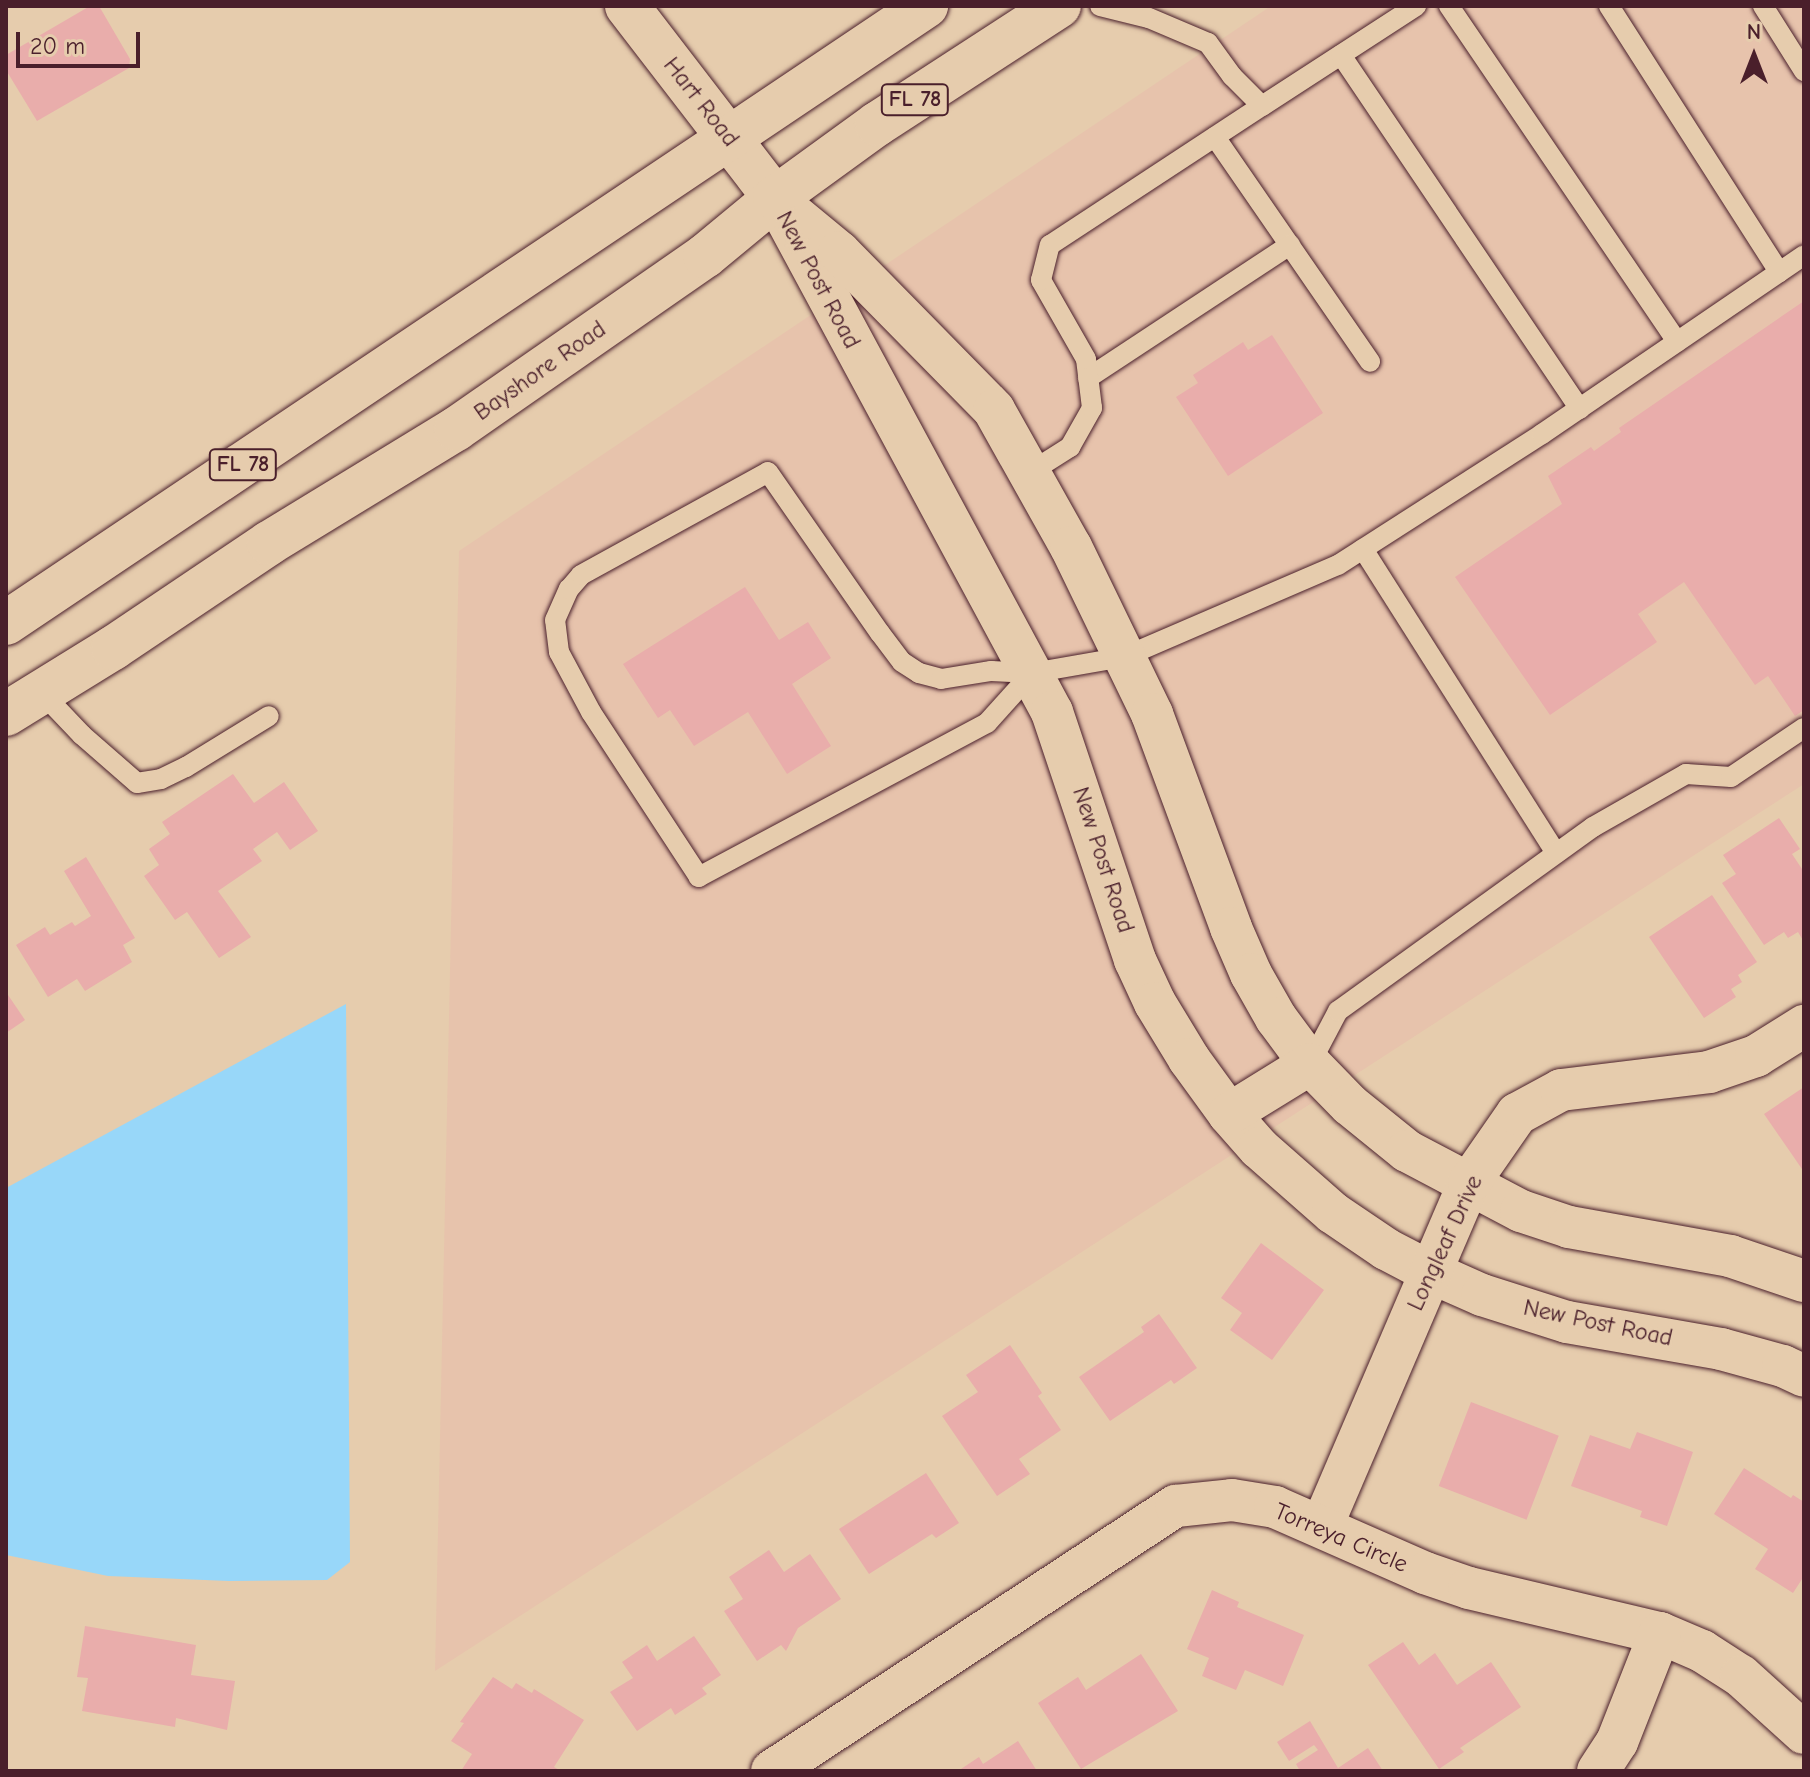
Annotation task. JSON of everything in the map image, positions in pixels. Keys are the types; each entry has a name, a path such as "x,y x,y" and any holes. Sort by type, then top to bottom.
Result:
{"main road":[{"name":"Hart Road","path":"627,6 775,198"},
{"name":"FL 78","path":"8,621 926,6"},
{"name":"Bayshore Road","path":"24,703 269,543 456,429 705,256 775,198 877,124 1059,6"}],"street":[{"name":"New Post Road","path":"775,198 839,252 994,410 1071,547 1152,714 1251,974 1276,1018 1310,1064 1350,1105 1407,1151 1521,1211 1569,1227 1730,1256 1804,1281"},
{"name":"New Post Road","path":"775,198 1032,673 1068,753 1135,960 1175,1037 1229,1114 1259,1148 1333,1213 1386,1249 1430,1272 1482,1295 1567,1322 1721,1349 1783,1366 1804,1376"},
{"name":"Longleaf Drive","path":"1322,1526 1469,1183 1517,1114 1561,1090 1709,1072 1756,1056 1804,1026"},
{"path":"1229,1114 1310,1064"},
{"name":"Torreya Circle","path":"772,1771 1176,1506 1232,1500 1275,1507 1425,1573 1469,1588 1660,1633 1702,1651 1741,1676 1777,1705 1804,1733"},
{"path":"1598,1771 1617,1742 1660,1633"}],"lane":[{"path":"1100,6 1149,18 1208,43 1232,76 1262,106"},
{"path":"1029,473 1070,447 1092,408 1086,359 1041,280 1050,245 1416,6"},
{"path":"1449,6 1677,342"},
{"path":"1609,6 1779,272"},
{"path":"1763,6 1804,71"},
{"path":"1341,55 1580,409"},
{"path":"1215,137 1370,362"},
{"path":"1088,378 1290,245"},
{"path":"1032,673 987,723 699,877 591,712 559,652 555,620 569,589 581,575 768,472 902,662 919,673 941,679 991,671 1032,673 1124,657 1338,565 1580,409 1804,255"},
{"path":"1363,549 1556,853"},
{"path":"24,703 82,735 137,783 161,779 186,767 269,716"},
{"path":"1310,1064 1338,1011 1593,827 1686,774 1731,777 1804,728"}],"shaded area":[{"path":"1271,6 1804,6 1804,784 435,1671 459,551"}],"water":[{"path":"346,1004 350,1562 327,1580 229,1581 108,1576 6,1555 6,1188"}],"building":[{"path":"90,6 99,6 130,59 129,68 37,121 6,70 6,55"},
{"path":"1804,301 1804,710 1795,716 1768,676 1755,685 1684,582 1638,614 1657,642 1550,715 1455,577 1562,504 1548,476 1591,447 1594,451 1621,432 1619,428"},
{"path":"1272,335 1323,413 1228,476 1176,397 1198,383 1193,375 1243,342 1248,350"},
{"path":"745,587 779,640 808,622 831,658 792,684 831,746 787,774 748,712 694,746 670,710 658,718 623,664"},
{"path":"233,774 254,803 284,782 318,831 290,850 277,832 253,849 262,861 218,891 251,937 219,958 187,912 175,920 144,876 159,865 149,849 170,834 162,822"},
{"path":"1779,818 1800,849 1792,854 1804,872 1804,942 1798,932 1788,938 1784,932 1764,945 1722,883 1736,874 1723,855"},
{"path":"86,857 135,938 123,945 132,962 85,991 77,979 48,997 16,945 45,927 50,935 72,922 75,926 91,916 64,871"},
{"path":"1712,895 1757,962 1738,975 1742,982 1731,989 1736,997 1704,1018 1649,937"},
{"path":"6,992 25,1020 6,1033"},
{"path":"1804,1087 1804,1172 1764,1114"},
{"path":"1261,1243 1324,1290 1272,1360 1230,1330 1242,1313 1221,1298"},
{"path":"1159,1314 1197,1368 1174,1384 1171,1380 1110,1421 1079,1377 1144,1332 1141,1327"},
{"path":"1010,1345 1042,1393 1038,1396 1061,1430 1019,1459 1030,1474 997,1496 942,1416 978,1392 966,1375"},
{"path":"1471,1402 1559,1436 1527,1520 1439,1486"},
{"path":"1637,1432 1693,1452 1667,1526 1640,1517 1642,1511 1571,1486 1590,1435 1630,1449"},
{"path":"1744,1468 1791,1498 1793,1495 1804,1502 1804,1576 1793,1593 1755,1569 1768,1549 1714,1514"},
{"path":"926,1473 959,1523 936,1538 932,1534 869,1574 839,1529"},
{"path":"769,1550 784,1572 810,1554 841,1599 798,1628 786,1651 781,1645 757,1661 724,1611 743,1599 729,1577"},
{"path":"1212,1590 1239,1602 1237,1607 1304,1635 1283,1686 1245,1670 1236,1690 1202,1676 1209,1658 1187,1649"},
{"path":"85,1626 196,1645 191,1675 235,1681 227,1730 176,1718 175,1727 82,1711 88,1678 77,1677"},
{"path":"694,1636 721,1675 702,1688 707,1694 675,1715 671,1708 637,1731 610,1692 633,1678 622,1662 647,1645 657,1661"},
{"path":"1403,1642 1419,1665 1435,1653 1457,1685 1491,1662 1521,1707 1460,1748 1464,1752 1439,1769 1368,1665"},
{"path":"1141,1654 1178,1711 1081,1769 1038,1703 1078,1677 1086,1690"},
{"path":"493,1677 512,1689 516,1683 532,1693 534,1689 584,1720 554,1767 561,1771 461,1771 472,1754 451,1741 464,1723 460,1722"},
{"path":"1310,1721 1338,1768 1368,1748 1383,1771 1300,1771 1296,1764 1318,1750 1314,1745 1289,1761 1277,1742"},
{"path":"1018,1741 1037,1771 958,1771 979,1757 983,1764"}]}
